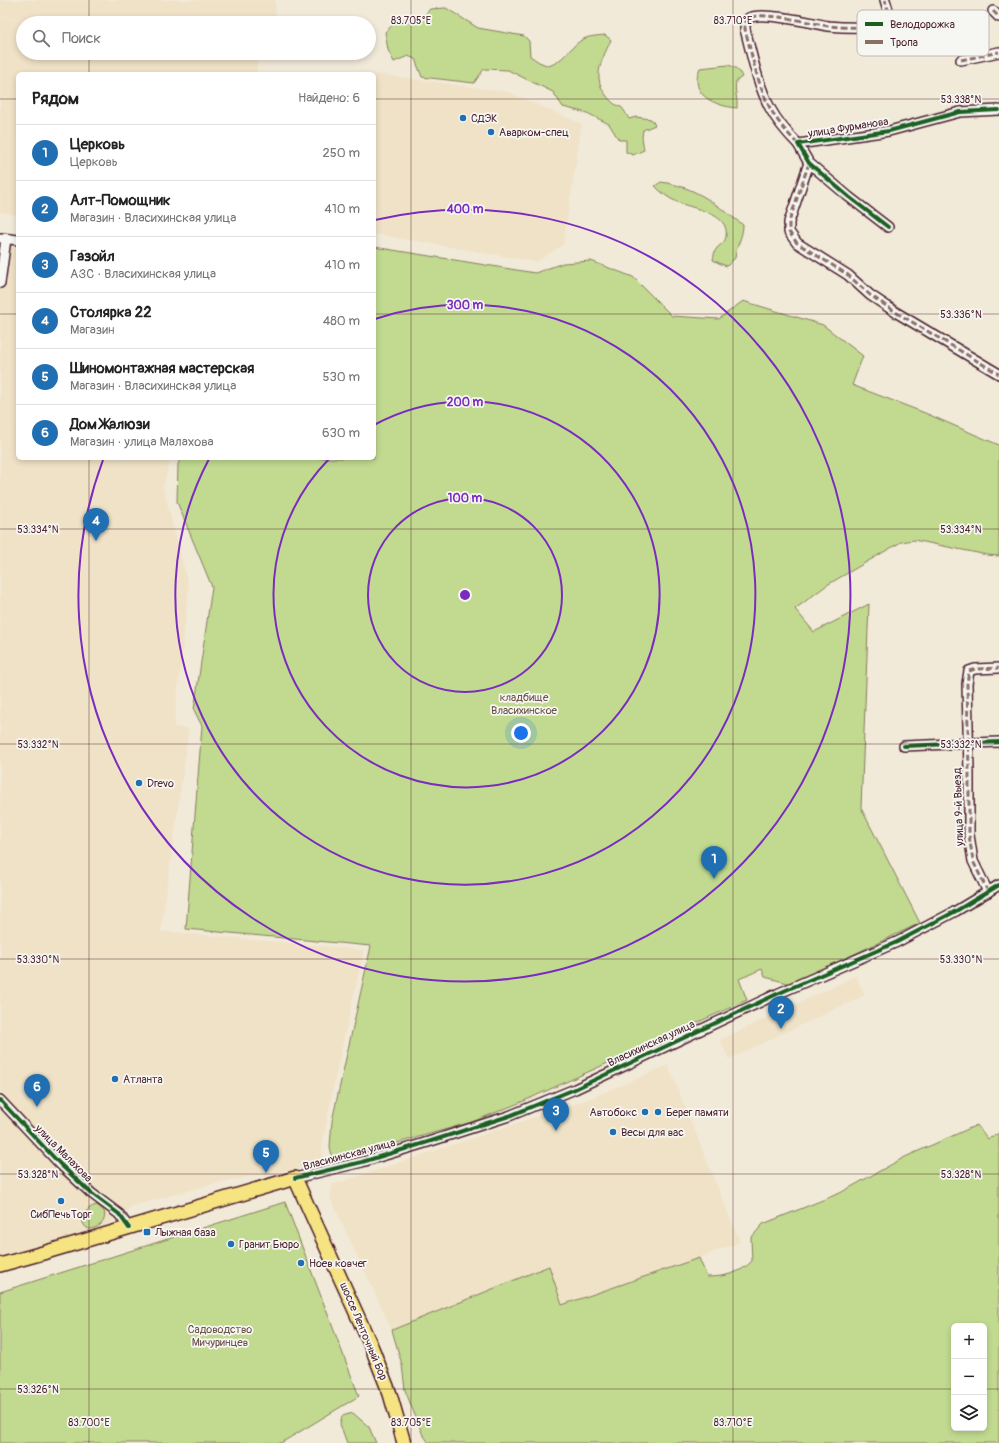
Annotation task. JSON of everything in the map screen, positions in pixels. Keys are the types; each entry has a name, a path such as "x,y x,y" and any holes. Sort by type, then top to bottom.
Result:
{"highway":[{"name":"Власихинская улица","path":"0,1265 295,1178"},
{"name":"шоссе Ленточный Бор","path":"295,1178 372,1348 390,1394 404,1443"}],"street":[{"path":"885,0 888,10"},
{"path":"798,144 784,130 770,108 756,70 745,29 745,22 749,18 758,16 791,18 828,26 857,27"},
{"path":"989,54 999,52"},
{"path":"961,60 980,56"},
{"name":"улица Фурманова","path":"888,227 849,197 809,162 798,144 889,131 960,112 999,110"},
{"path":"809,162 788,222 788,232 796,243 848,275 870,295 891,309 999,374"},
{"path":"0,283 3,238 16,240"},
{"name":"улица 9-й Выезд","path":"988,892 973,861 969,835 969,771 966,694 967,677 969,671 975,669 999,668"},
{"path":"904,746 999,742"},
{"name":"Власихинская улица","path":"295,1178 362,1162 509,1116 580,1086 777,994 897,942 926,928 999,885"},
{"name":"улица Малахова","path":"0,1100 60,1164 91,1193 119,1214 129,1228"}],"shaded area":[{"path":"0,0 275,0 276,16 16,16 16,19 0,16"},
{"path":"0,17 16,19 16,60 258,60 256,72 16,72 16,215 0,212"},
{"path":"376,74 508,92 582,124 563,245 536,262 376,234"},
{"path":"0,245 16,247 16,460 170,460 163,487 189,587 174,727 189,729 161,931 364,950 335,1078 322,1147 323,1165 221,1182 132,1206 105,1227 10,1255 0,1256"},
{"path":"856,976 865,995 729,1059 720,1040"},
{"path":"668,1065 740,1242 699,1258 562,1305 549,1267 392,1330 330,1198 332,1185 586,1100"}],"green space":[{"path":"446,8 478,28 524,36 529,41 530,56 549,66 566,55 583,39 592,36 605,35 611,40 603,57 599,72 601,86 605,94 614,104 622,108 629,119 636,117 651,119 655,125 643,130 642,137 644,150 633,155 626,152 626,140 619,140 609,124 587,113 563,107 553,92 508,70 484,69 474,83 422,77 415,59 408,56 394,62 388,50 385,32 400,20 420,20 430,9"},
{"path":"728,65 740,72 742,77 736,81 735,88 737,108 712,102 701,92 698,85 697,77 700,68"},
{"path":"661,182 674,184 695,192 714,203 743,225 735,258 727,266 713,260 716,249 724,242 726,236 726,228 722,222 709,213 677,202 668,197 655,186"},
{"name":"кладбище Власихинское","path":"376,247 535,273 563,263 591,261 633,277 672,316 719,319 743,301 823,325 863,356 852,385 925,413 999,445 999,556 987,555 914,540 901,542 827,585 795,609 814,632 869,604 861,808 920,923 791,984 765,977 762,969 739,979 747,1000 524,1101 472,1122 333,1161 330,1147 332,1121 371,946 186,929 202,726 194,710 212,587 177,502 178,464 180,460 376,460"},
{"path":"977,1125 988,1139 999,1133 999,1443 429,1443 422,1433 405,1390 402,1365 392,1330 549,1266 562,1305 699,1258 707,1277 732,1274 743,1269 752,1261 751,1238 763,1224 840,1193 905,1157"},
{"name":"Садоводство Мичуринцев","path":"285,1202 359,1396 281,1443 0,1443 0,1292"},
{"path":"97,1205 104,1211 105,1215 103,1221 99,1226 89,1229 83,1223 84,1216 89,1209"},
{"path":"353,1413 369,1427 376,1443 347,1443 340,1424 342,1416"}],"marked path":[{"path":"885,0 888,10"},
{"path":"993,11 999,17"},
{"path":"798,144 779,122 765,98 755,69 745,29 747,20 755,16 764,16 787,18 828,26 857,27"},
{"path":"989,54 999,52"},
{"path":"961,60 980,56"},
{"path":"809,163 789,222 789,232 797,243 848,275 870,295 897,313 999,374"},
{"path":"988,892 973,861 969,835 967,684 969,671 975,669 999,668"}],"cycle path":[{"path":"888,227 849,197 809,163 798,144 889,131 960,112 999,110"},
{"path":"904,746 999,742"},
{"path":"295,1178 362,1162 428,1142 509,1116 575,1089 777,994 897,942 956,911 999,885"},
{"path":"0,1100 60,1164 91,1193 119,1214 129,1228"}],"place":[{"name":"СДЭК","path":"463,118"},
{"name":"Аварком-спец","path":"491,132"},
{"name":"Столярка 22","path":"96,541"},
{"name":"Drevo","path":"139,783"},
{"name":"Церковь","path":"714,879"},
{"name":"Алт-Помощник","path":"781,1029"},
{"name":"Атланта","path":"115,1079"},
{"name":"Дом Жалюзи","path":"37,1107"},
{"name":"Автобокс","path":"645,1112"},
{"name":"Берег памяти","path":"658,1112"},
{"name":"Газойл","path":"556,1131"},
{"name":"Весы для вас","path":"613,1132"},
{"name":"Шиномонтажная мастерская","path":"266,1173"},
{"name":"СибПечьТорг","path":"61,1201"},
{"name":"Лыжная база","path":"147,1232"},
{"name":"Гранит Бюро","path":"231,1244"},
{"name":"Ноев ковчег","path":"301,1263"}]}
